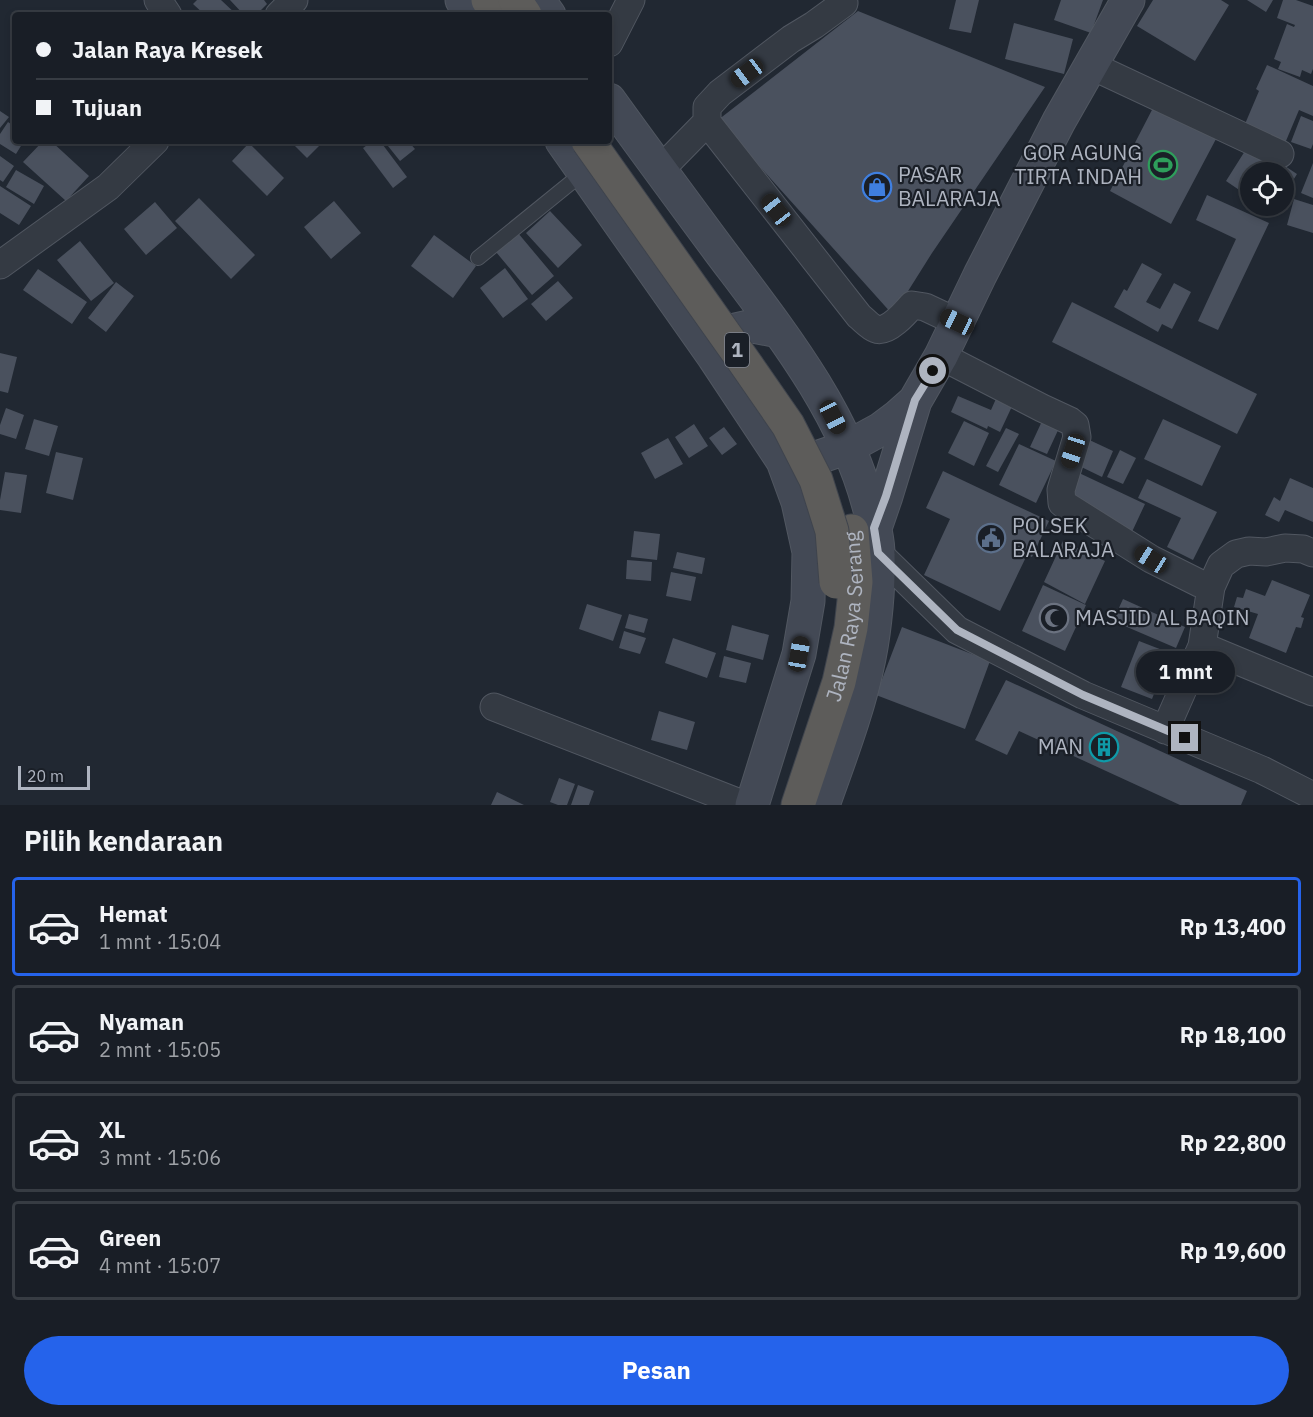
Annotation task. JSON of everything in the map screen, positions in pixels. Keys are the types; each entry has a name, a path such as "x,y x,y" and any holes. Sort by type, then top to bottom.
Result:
{"highway":[{"name":"Jalan Raya Serang","path":"612,136 764,350 805,412 835,471 852,531 856,582 851,628 839,682 798,805"},
{"name":"Jalan Raya Serang","path":"586,156 743,360 788,425 816,480 832,531 836,582 829,637 776,805"}],"main road":[{"path":"876,541 886,496 915,400 941,356 1059,121 1128,0"},
{"path":"612,104 779,331 823,397 848,447 865,489 876,541 876,605 869,658 850,726 823,805"},
{"path":"567,144 586,156 783,461 798,502 809,552 808,601 799,654 752,805"},
{"path":"714,357 719,338 735,330 753,326 779,331"},
{"path":"783,461 819,457 848,447 881,429 915,400"}],"street":[{"path":"282,12 294,0"},
{"path":"612,38 632,0"},
{"path":"844,3 791,39 720,93 707,107 707,122 859,316 876,329 883,329 902,317 913,305 925,307 957,322"},
{"path":"1090,65 1280,154"},
{"path":"660,170 707,122"},
{"path":"0,265 108,187 152,144"},
{"path":"941,356 1075,425 1077,437 1061,490 1062,503 1151,559 1211,587"},
{"path":"876,541 957,630 1083,695 1262,770 1313,796"},
{"path":"1165,730 1202,646 1211,587 1221,566 1236,554 1250,551 1266,552 1285,548 1304,549 1313,553"},
{"path":"1202,646 1313,692"},
{"path":"494,707 745,805"}],"lane":[{"path":"478,258 586,156"}],"building":[{"path":"197,0 221,0 234,12 202,12 193,4"},
{"path":"230,0 264,0 267,4 259,12 241,12"},
{"path":"956,0 979,0 971,33 949,29"},
{"path":"1061,0 1103,0 1091,33 1054,20"},
{"path":"1153,0 1221,0 1229,5 1195,61 1137,26"},
{"path":"1247,0 1273,0 1266,12"},
{"path":"1283,0 1296,0 1313,6 1313,69 1311,74 1302,70 1300,77 1278,69 1281,62 1274,59 1287,24 1294,27 1295,25 1277,18"},
{"name":"PASAR BALARAJA","path":"858,11 1045,87 932,253 893,315 718,120"},
{"path":"1014,23 1073,39 1064,74 1005,59"},
{"path":"1267,65 1313,86 1313,116 1299,110 1283,148 1242,131"},
{"name":"GOR AGUNG TIRTA INDAH","path":"1154,106 1216,139 1171,224 1110,191"},
{"path":"0,111 9,117 0,128"},
{"path":"1301,116 1313,121 1311,149 1291,142"},
{"path":"8,122 12,125 12,144 22,144 16,154 0,144 0,134"},
{"path":"1250,143 1279,162 1240,162 1240,191 1226,181"},
{"path":"40,144 54,144 89,176 66,201 23,162"},
{"path":"250,144 284,178 267,196 232,161"},
{"path":"293,144 321,144 307,158"},
{"path":"369,144 382,144 407,177 393,188 363,148"},
{"path":"386,144 411,144 415,149 400,161"},
{"path":"0,156 14,166 3,182 0,180"},
{"path":"1313,163 1313,198 1301,193"},
{"path":"16,170 44,186 34,204 6,187"},
{"path":"0,186 31,206 19,225 0,213"},
{"path":"1207,195 1240,210 1240,216 1254,216 1269,223 1218,330 1198,321 1236,239 1196,220"},
{"path":"199,198 255,255 231,279 175,221"},
{"path":"1294,199 1313,205 1313,233 1287,225 1289,216 1294,216"},
{"path":"334,201 361,233 331,259 304,227"},
{"path":"155,202 177,228 146,255 124,229"},
{"path":"550,211 582,245 558,268 526,233"},
{"path":"518,233 554,276 532,295 496,252"},
{"path":"434,235 476,266 453,298 411,266"},
{"path":"80,241 114,283 91,301 57,260"},
{"path":"1142,263 1162,274 1146,302 1160,309 1174,283 1191,292 1172,329 1162,324 1158,332 1114,307 1124,289 1127,291"},
{"path":"505,268 528,299 503,318 480,288"},
{"path":"38,269 87,302 72,324 23,290"},
{"path":"558,281 573,298 546,321 531,304"},
{"path":"116,282 134,296 106,332 88,318"},
{"path":"1072,302 1257,394 1237,434 1052,342"},
{"path":"0,353 17,357 8,393 0,391"},
{"path":"999,392 1015,400 1000,432 988,426 987,429 951,412 958,396 991,410"},
{"path":"6,408 24,415 16,439 0,434 0,425"},
{"path":"34,419 58,426 49,456 25,449"},
{"path":"1043,419 1060,426 1047,454 1030,447"},
{"path":"1163,419 1221,446 1202,486 1144,459"},
{"path":"964,421 989,433 974,466 948,453"},
{"path":"694,424 708,446 689,458 675,437"},
{"path":"724,427 737,444 722,455 709,438"},
{"path":"1006,428 1019,434 998,472 986,466"},
{"path":"1083,437 1113,451 1102,477 1071,462"},
{"path":"668,438 683,464 655,479 641,453"},
{"path":"1019,444 1056,461 1036,503 999,485"},
{"path":"1120,450 1136,458 1123,484 1107,477"},
{"path":"56,452 83,458 73,500 46,493"},
{"name":"POLSEK BALARAJA","path":"943,471 1049,521 1032,557 1027,555 1000,611 924,575 950,519 926,508"},
{"path":"5,472 27,475 21,513 0,510"},
{"path":"1077,472 1145,504 1131,534 1063,503"},
{"path":"1290,478 1313,488 1313,522 1285,510 1279,522 1265,515 1274,497 1280,501"},
{"path":"1147,479 1217,512 1193,560 1167,547 1181,518 1138,498"},
{"path":"634,531 660,534 657,560 631,557"},
{"path":"1063,541 1105,561 1085,604 1044,582"},
{"path":"677,552 705,558 702,574 673,568"},
{"path":"627,560 652,562 651,581 626,579"},
{"path":"671,572 696,577 691,601 666,596"},
{"path":"1272,580 1310,595 1301,617 1304,618 1301,628 1296,627 1286,653 1249,638 1258,614 1234,607 1237,597 1243,598 1246,589 1265,596"},
{"name":"MASJID AL BAQIN","path":"1043,585 1086,605 1065,651 1022,631"},
{"path":"1123,599 1185,627 1176,648 1113,621"},
{"path":"587,604 622,615 613,641 579,629"},
{"path":"629,614 648,619 644,633 625,628"},
{"path":"732,625 769,635 763,660 726,650"},
{"path":"902,627 990,661 965,729 876,695"},
{"path":"624,631 646,638 640,654 619,648"},
{"path":"673,638 716,653 707,678 665,663"},
{"path":"1139,641 1170,653 1152,699 1121,687"},
{"path":"724,656 751,663 746,683 719,677"},
{"name":"MAN","path":"1006,680 1247,791 1241,805 1180,805 1019,731 1007,755 975,740"},
{"path":"659,711 695,722 687,750 651,740"},
{"path":"559,778 575,784 567,805 550,802"},
{"path":"578,785 594,791 589,805 571,805"},
{"path":"497,792 524,805 491,805"}],"place":[{"name":"GOR AGUNG TIRTA INDAH","path":"1163,165"},
{"name":"PASAR BALARAJA","path":"877,187"},
{"name":"POLSEK BALARAJA","path":"991,538"},
{"name":"MASJID AL BAQIN","path":"1054,618"},
{"name":"MAN","path":"1104,747"}],"route":[{"path":"933,371 915,400 874,528 878,553 957,630 1083,695 1185,738"}]}
